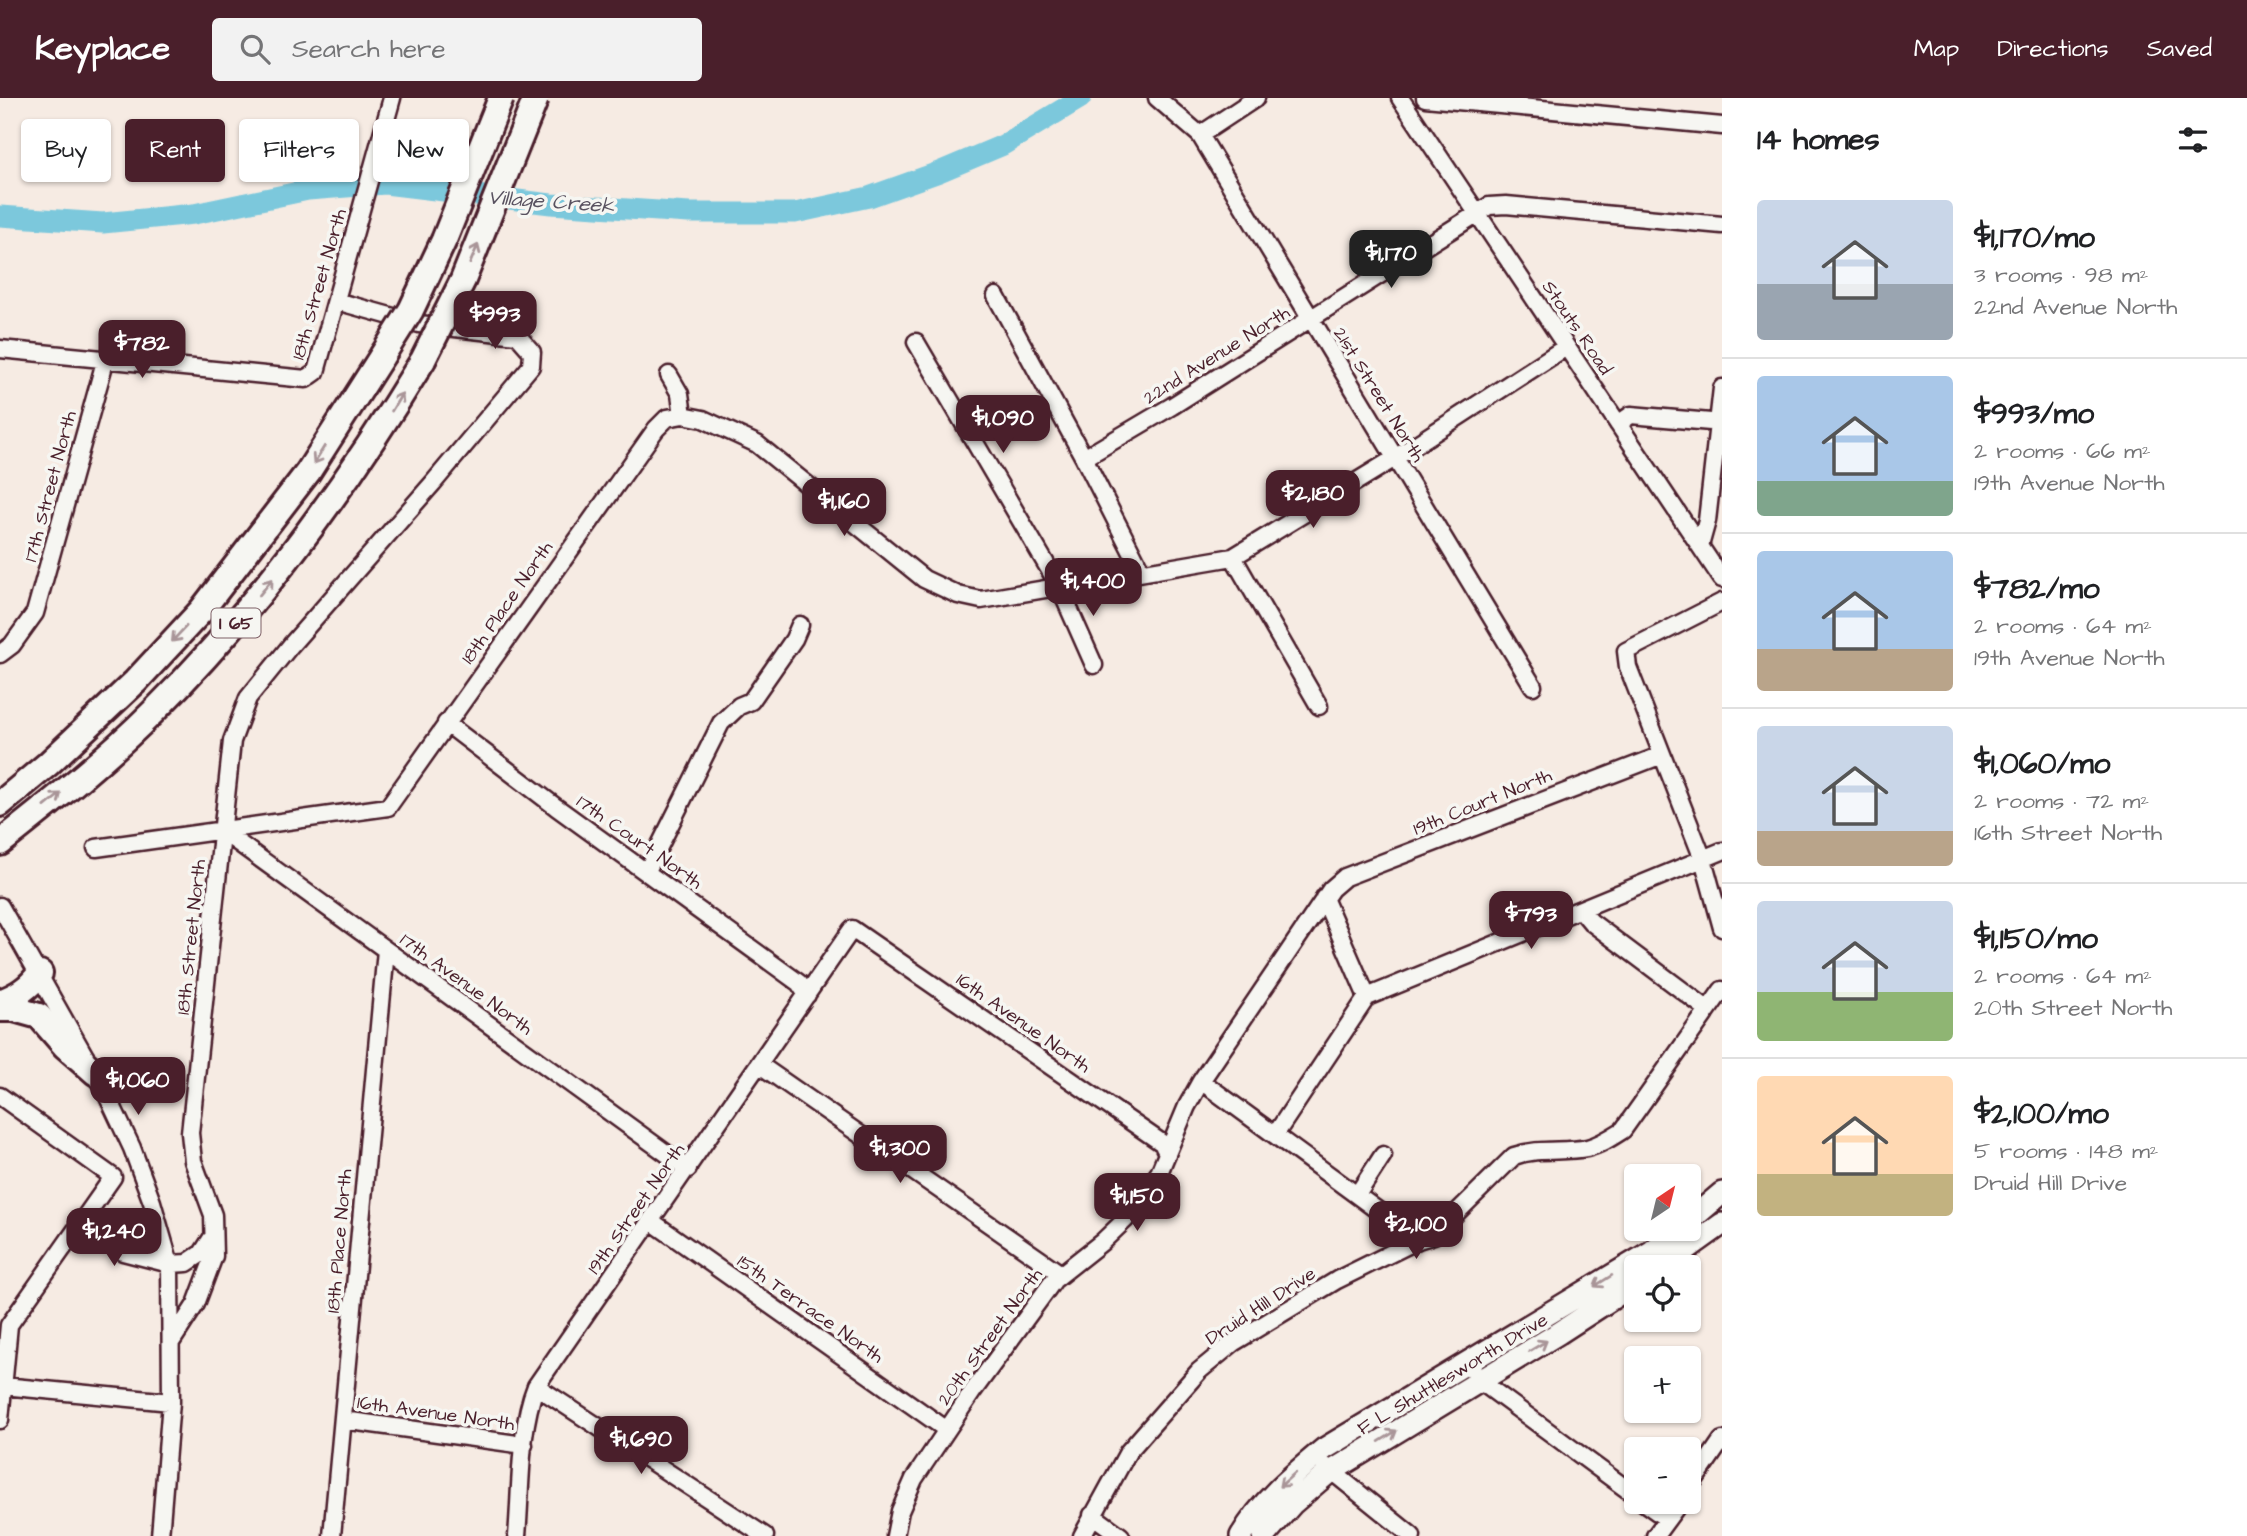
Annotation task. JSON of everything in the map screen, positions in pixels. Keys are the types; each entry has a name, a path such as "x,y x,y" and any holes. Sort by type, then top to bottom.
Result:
{"highway":[{"name":"I 65","path":"0,804 48,764 135,682 201,611 308,472 411,310 438,252 501,98"},
{"name":"I 65","path":"0,843 104,758 154,711 238,621 296,551 366,451 423,360 463,280 536,98"},
{"path":"0,1002 15,997 33,983 40,973"},
{"path":"0,1009 14,1009 39,1016 65,1046 96,1073"}],"main road":[{"path":"1701,1211 1722,1193"},
{"path":"1679,1255 1722,1224"},
{"name":"F L Shuttlesworth Drive","path":"1264,1536 1323,1464 1468,1362 1651,1252 1664,1241"},
{"name":"F L Shuttlesworth Drive","path":"1241,1536 1250,1521 1283,1483 1480,1381 1624,1291"}],"street":[{"name":"18th Street North","path":"106,358 306,379 316,372 392,98"},
{"name":"21st Street North","path":"1157,98 1200,135 1533,686"},
{"path":"1200,135 1256,98"},
{"name":"Stouts Road","path":"1399,98 1722,579"},
{"path":"1425,98 1722,126"},
{"name":"22nd Avenue North","path":"1084,458 1310,320 1489,206 1506,205 1722,225"},
{"path":"996,296 1142,572"},
{"name":"18th Street North","path":"172,1340 196,1304 214,1256 214,1215 193,1161 190,1133 232,741 248,698 531,366 532,352 517,335 419,324 336,301"},
{"path":"916,342 1059,586 1094,665"},
{"path":"669,375 680,394 683,415 703,419 757,444 924,579 970,598 994,598 1233,557 1395,458 1566,346"},
{"path":"0,349 106,358"},
{"name":"17th Street North","path":"0,653 12,645 35,613 106,358"},
{"path":"1700,546 1707,521 1722,388"},
{"name":"18th Place North","path":"222,831 387,807 656,429 667,418 683,415"},
{"path":"1618,424 1631,415 1720,422"},
{"path":"1233,557 1320,706"},
{"path":"1722,602 1626,651 1628,667 1703,859 1722,928"},
{"path":"647,872 721,723 739,706 751,701 794,639 800,625"},
{"name":"17th Court North","path":"446,723 556,807 799,983 807,995"},
{"name":"19th Court North","path":"1324,898 1345,877 1662,755"},
{"path":"96,848 222,831"},
{"name":"17th Avenue North","path":"222,831 688,1169"},
{"path":"1275,1135 1367,997 1722,851"},
{"path":"1324,898 1367,997"},
{"name":"20th Street North","path":"895,1536 907,1492 947,1430 1054,1280 1102,1241 1133,1210 1159,1173 1186,1106 1200,1081 1324,898"},
{"path":"0,906 96,1073 132,1148 152,1202 170,1264 171,1402 160,1536"},
{"path":"1581,910 1591,922 1707,1009"},
{"name":"19th Street North","path":"517,1536 524,1445 530,1404 536,1386 852,929"},
{"name":"16th Avenue North","path":"852,929 1162,1143 1167,1153"},
{"name":"18th Place North","path":"332,1536 386,950"},
{"name":"Druid Hill Drive","path":"1082,1536 1128,1452 1199,1371 1233,1343 1314,1294 1418,1240 1434,1236 1514,1156 1531,1150 1585,1148 1609,1139 1623,1130 1722,990"},
{"path":"760,1065 1061,1274"},
{"path":"1200,1081 1418,1240"},
{"path":"0,1096 113,1177 82,1222 4,1322 0,1420"},
{"path":"1357,1195 1383,1155"},
{"path":"82,1222 123,1252 170,1264 187,1263 202,1253 214,1234"},
{"name":"15th Terrace North","path":"651,1222 947,1430"},
{"path":"1468,1362 1480,1381 1624,1487"},
{"path":"3,1385 171,1402"},
{"path":"536,1386 765,1536"},
{"name":"16th Avenue North","path":"343,1420 524,1445"},
{"path":"1701,1471 1722,1440"},
{"path":"1323,1464 1412,1536"},
{"path":"1660,1514 1667,1519"},
{"path":"1655,1536 1671,1514"},
{"path":"1092,1516 1121,1536"}],"waterway":[{"name":"Village Creek","path":"0,216 103,223 194,214 308,190 385,184 551,204 689,213 795,213 869,197 939,172 1003,145 1081,98"}]}
